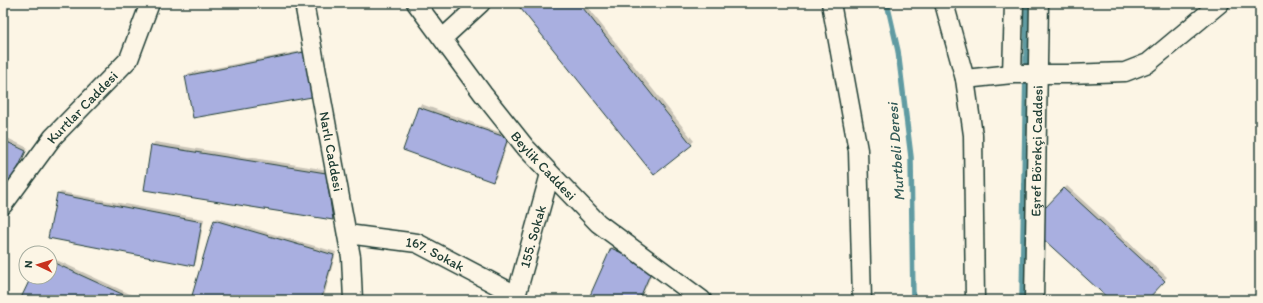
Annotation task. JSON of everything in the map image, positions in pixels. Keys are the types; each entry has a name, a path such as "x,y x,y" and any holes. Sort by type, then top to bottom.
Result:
{"street":[{"name":"Kurtlar Caddesi","path":"3,205 53,137 129,59 150,3"},
{"name":"Narlı Caddesi","path":"304,3 351,257 353,300"},
{"name":"Beylik Caddesi","path":"416,3 483,94 521,142 550,174 598,222 702,300"},
{"path":"443,38 481,3"},
{"path":"831,3 858,150 862,300"},
{"path":"944,3 965,78 973,134 975,300"},
{"name":"Eşref Börekçi Caddesi","path":"1014,3 1026,74 1034,300"},
{"name":"Eşref Börekçi Caddesi","path":"1026,74 1039,3"},
{"path":"965,78 1026,74 1125,72 1148,63 1220,3"},
{"name":"155. Sokak","path":"516,298 550,174"},
{"name":"167. Sokak","path":"347,234 417,243 516,298"}],"building":[{"path":"579,3 692,145 654,175 517,4"},
{"path":"304,52 312,97 193,118 185,76"},
{"path":"418,107 508,138 493,182 403,150"},
{"path":"3,140 26,151 4,198 3,198"},
{"path":"151,145 326,173 333,220 144,190"},
{"path":"1064,188 1165,281 1147,300 1110,300 1042,238 1045,208"},
{"path":"57,194 202,222 194,266 48,238"},
{"path":"214,220 334,255 321,300 191,299"},
{"path":"611,248 653,267 639,300 588,300"},
{"path":"58,265 135,300 25,300 21,298 27,285 58,285"}],"waterway":[{"name":"Murtbeli Deresi","path":"887,3 898,51 911,157 913,300"},
{"path":"1022,300 1027,3"}]}
